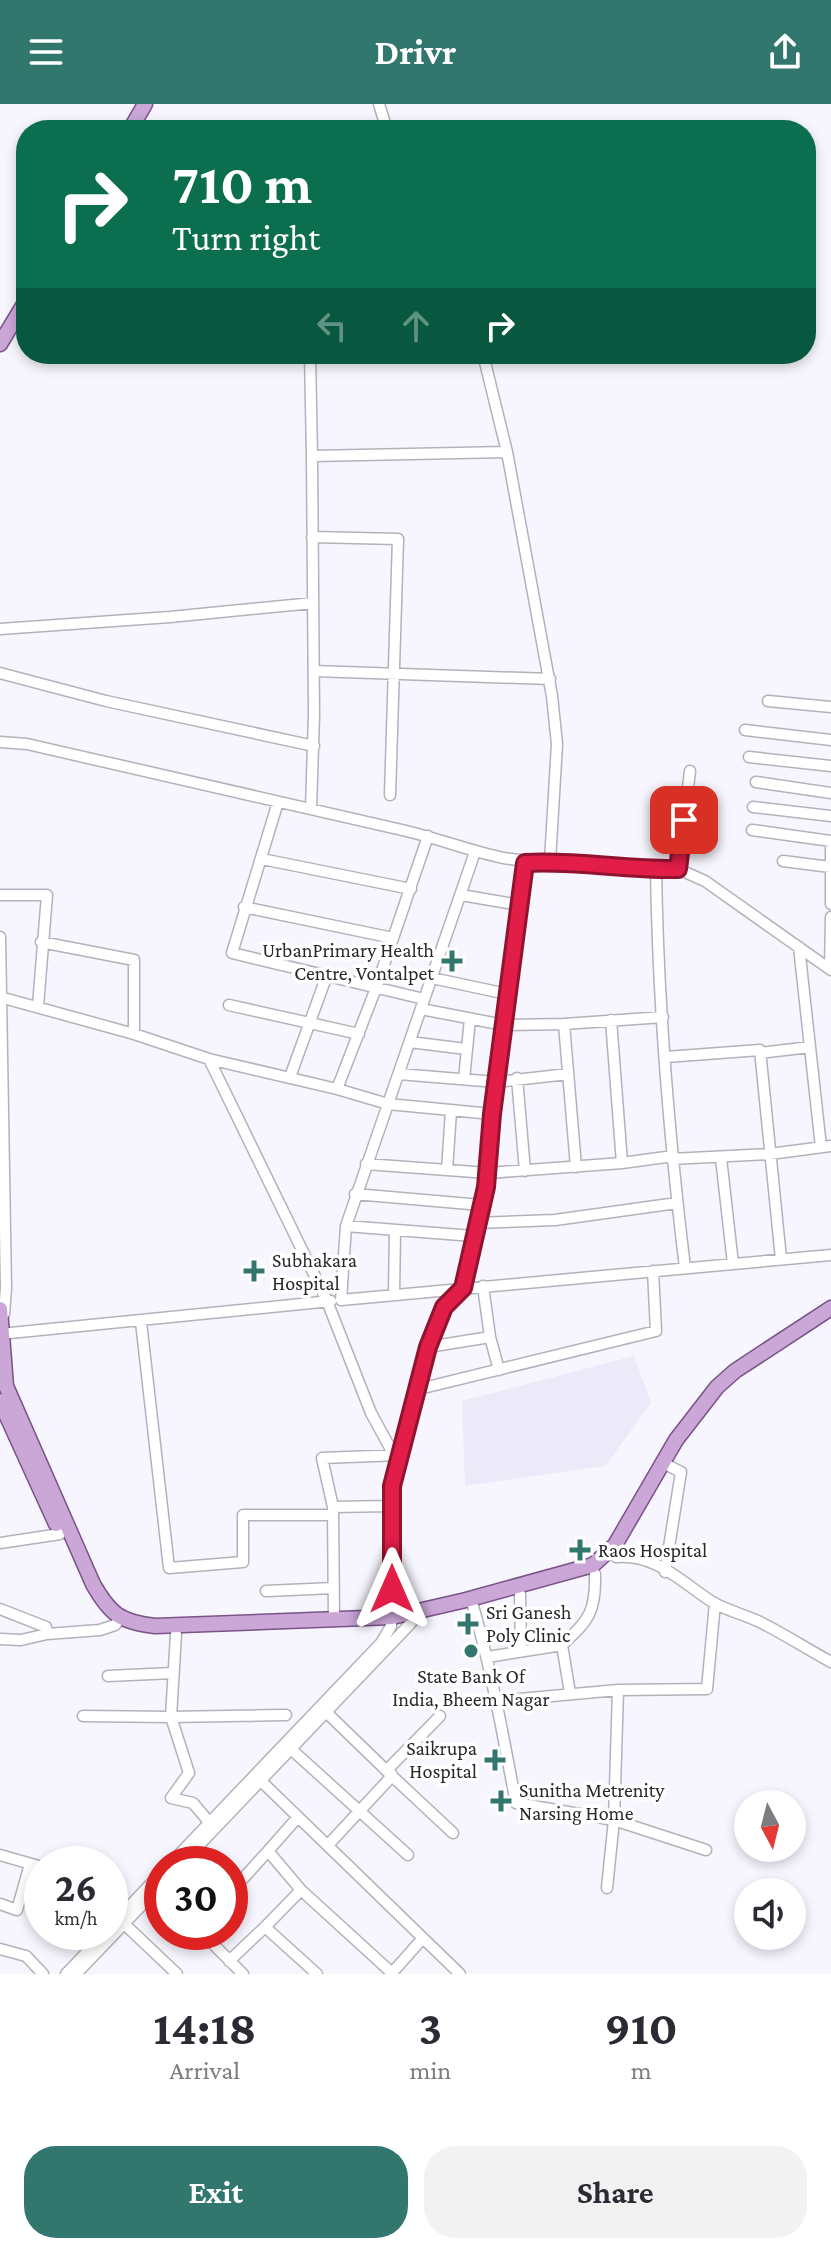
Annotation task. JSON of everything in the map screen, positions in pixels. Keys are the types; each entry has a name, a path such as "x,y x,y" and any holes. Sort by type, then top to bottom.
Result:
{"main road":[{"path":"0,344 16,318"},
{"path":"412,1618 582,1570 602,1560 622,1535 676,1440 717,1387 735,1371 831,1308"},
{"path":"0,1309 3,1368 14,1409 93,1584 118,1622"},
{"path":"0,1401 6,1428 104,1616 134,1631 176,1634 334,1630 473,1606 595,1574 616,1557 627,1542 669,1466 703,1413 721,1393 741,1376 831,1317"},
{"path":"118,1622 155,1626 392,1621"}],"street":[{"path":"310,364 314,671 311,808"},
{"path":"485,364 507,452 550,679 557,744 550,861"},
{"path":"312,456 507,452"},
{"path":"312,537 398,539 390,795"},
{"path":"0,629 313,603"},
{"path":"314,671 550,679"},
{"path":"0,673 106,701 314,746"},
{"path":"768,701 831,707"},
{"path":"745,730 831,740"},
{"path":"0,742 27,744 311,808 525,863 550,861 678,869 705,881 830,970"},
{"path":"749,757 831,766"},
{"path":"678,869 690,771"},
{"path":"756,782 831,793"},
{"path":"278,802 232,953 327,975 470,1019 504,1025 663,1017"},
{"path":"753,807 831,816"},
{"path":"752,830 831,841"},
{"path":"337,1089 376,988 428,836"},
{"path":"831,848 831,904"},
{"path":"341,1300 346,1226 355,1194 475,852"},
{"path":"262,859 411,889"},
{"path":"783,861 830,867"},
{"path":"187,1846 381,1643 392,1621 392,1486 428,1347 444,1307 463,1288 488,1173 492,1114 525,863"},
{"path":"656,869 657,941 672,1157 685,1268"},
{"path":"0,895 47,895 38,1006"},
{"path":"461,895 520,905"},
{"path":"244,907 393,938"},
{"path":"830,970 831,917"},
{"path":"0,937 6,1288 1,1334 394,1294 831,1255"},
{"path":"41,942 134,960 134,1034"},
{"path":"366,1164 488,1173 672,1157 721,1158 826,1147 810,1047 799,947"},
{"path":"290,1077 327,975"},
{"path":"432,978 507,994"},
{"path":"1,997 134,1034 209,1059 388,1104 492,1114"},
{"path":"229,1005 359,1034"},
{"path":"464,1079 470,1019"},
{"path":"611,1020 622,1163"},
{"path":"564,1024 576,1167"},
{"path":"410,1042 466,1049"},
{"path":"760,1053 810,1047"},
{"path":"666,1057 760,1050 781,1259"},
{"path":"209,1059 327,1301 371,1413 398,1455"},
{"path":"399,1074 496,1082 568,1074"},
{"path":"517,1078 525,1171"},
{"path":"447,1170 451,1111"},
{"path":"721,1158 733,1264"},
{"path":"355,1194 481,1205"},
{"path":"477,1223 555,1220 677,1203"},
{"path":"346,1226 473,1236"},
{"path":"394,1294 395,1230"},
{"path":"419,1389 656,1331 653,1271"},
{"path":"483,1286 490,1337 499,1370"},
{"path":"141,1322 169,1568 243,1562 243,1515 392,1506"},
{"path":"428,1347 490,1337"},
{"path":"334,1621 333,1511 322,1458 398,1455"},
{"path":"665,1572 681,1472 669,1466"},
{"path":"0,1543 60,1534"},
{"path":"616,1557 632,1556 655,1563 715,1603 760,1622 831,1662"},
{"path":"488,1657 562,1645 587,1622 594,1599 595,1574"},
{"path":"266,1591 334,1588"},
{"path":"520,1594 521,1650"},
{"path":"496,1701 618,1690 707,1689 715,1603"},
{"path":"473,1606 488,1657 516,1803 614,1820 706,1850"},
{"path":"0,1609 46,1627 47,1634"},
{"path":"198,1846 327,1713 412,1618"},
{"path":"0,1639 21,1640 47,1634 100,1630 118,1622"},
{"path":"176,1634 171,1717 189,1773 171,1798 193,1803 209,1822"},
{"path":"562,1645 570,1693"},
{"path":"108,1676 173,1673"},
{"path":"607,1888 614,1820 618,1690"},
{"path":"327,1713 453,1833"},
{"path":"83,1716 286,1715"},
{"path":"392,1776 388,1769 440,1716"},
{"path":"291,1749 408,1855"},
{"path":"328,1845 392,1776"},
{"path":"261,1781 458,1974"},
{"path":"248,1873 298,1817"},
{"path":"268,1851 301,1890 392,1974 423,1938"},
{"path":"0,1855 24,1862"},
{"path":"0,1904 17,1910 24,1885"},
{"path":"229,1961 301,1890"},
{"path":"128,1913 144,1894"},
{"path":"128,1916 144,1903"},
{"path":"265,1927 317,1974"},
{"path":"128,1928 177,1974"},
{"path":"66,1974 88,1950"},
{"path":"80,1973 98,1950"},
{"path":"218,1950 243,1974"},
{"path":"1,1951 26,1956 43,1974"}],"shaded area":[{"path":"634,1356 651,1403 605,1466 465,1486 462,1401"}],"place":[{"name":"UrbanPrimary Health Centre, Vontalpet","path":"452,961"},
{"name":"Subhakara Hospital","path":"254,1271"},
{"name":"Raos Hospital","path":"580,1550"},
{"name":"Sri Ganesh Poly Clinic","path":"468,1624"},
{"name":"State Bank Of India, Bheem Nagar","path":"471,1651"},
{"name":"Saikrupa Hospital","path":"495,1760"},
{"name":"Sunitha Metrenity Narsing Home","path":"501,1801"}],"route":[{"path":"392,1589 392,1486 428,1347 444,1307 463,1288 486,1187 492,1114 525,863 550,861 678,869 684,820"}]}
